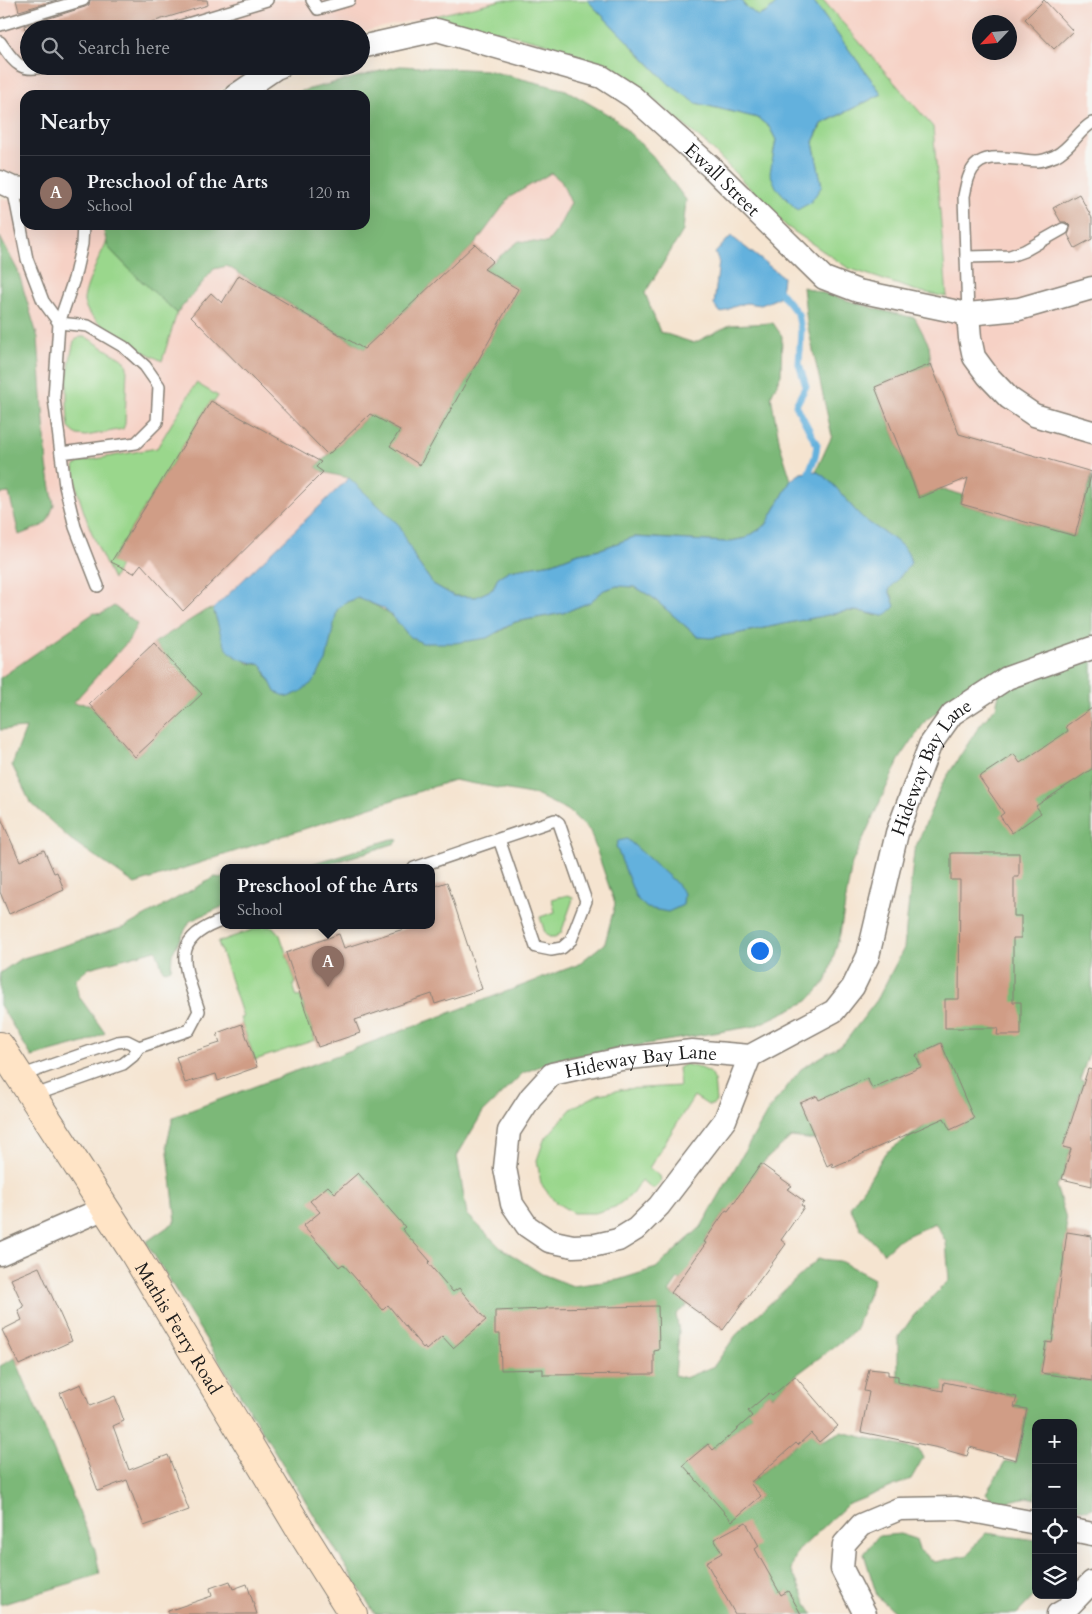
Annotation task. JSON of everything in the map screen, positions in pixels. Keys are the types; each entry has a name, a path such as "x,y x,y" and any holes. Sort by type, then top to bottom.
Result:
{"main road":[{"name":"Mathis Ferry Road","path":"0,1046 134,1253 299,1528 353,1614"}],"street":[{"name":"Ewall Street","path":"370,45 437,30 602,77 633,97 710,167 824,278 858,291 968,314 1019,309 1089,284"},
{"path":"243,90 266,75"},
{"path":"968,314 974,357 988,376 1009,398 1034,415 1092,432"},
{"name":"Hideway Bay Lane","path":"750,1056 725,1120 659,1206 636,1229 618,1240 596,1245 573,1246 549,1241 527,1226 512,1204 505,1168 509,1131 531,1097 552,1074 620,1058 692,1051 750,1056 834,1011 853,986 868,956 897,833 930,745 952,714 1007,678 1092,648"},
{"path":"0,1254 106,1208"},
{"path":"865,1614 842,1568 844,1544 861,1525 899,1509 956,1508 1032,1522"},
{"path":"1077,1531 1092,1534"},
{"path":"1058,1614 1065,1610 1092,1582"}],"lane":[{"path":"0,25 83,0"},
{"path":"201,20 267,0"},
{"path":"312,0 318,9 349,0"},
{"path":"0,42 17,65 20,66"},
{"path":"968,314 964,196 972,169 984,160 999,158 1039,162 1056,155 1070,145 1092,123"},
{"path":"13,186 20,222"},
{"path":"966,257 1010,256 1024,251 1063,229"},
{"path":"21,230 27,259 43,301 59,323 88,326 124,347 145,366 159,386 157,422 136,443 61,453"},
{"path":"83,230 82,244 76,270 59,323 54,398 65,486 75,527 98,586"},
{"path":"426,864 499,839 555,820 559,823 586,901 571,940 562,948 542,949 536,947 533,942 499,839"},
{"path":"26,1086 116,1042 127,1041 139,1046 189,1030 199,1011 184,959 186,946 195,933 220,921"},
{"path":"26,1086 123,1064 133,1056 139,1046"}],"shaded area":[{"path":"0,0 502,0 370,30 370,20 20,20 20,75 243,75 221,90 20,90 20,174 0,171"},
{"path":"823,0 1092,0 1092,475 1075,536 961,504 963,495 942,489 919,498 875,387 929,345 915,318 949,322 933,127"},
{"path":"551,173 561,181 571,203 557,230 547,243 519,241 485,270 518,289 420,465 390,446 323,472 349,478 213,609 205,610 202,694 135,757 89,704 72,703 129,640 137,624 94,613 0,678 0,198 20,202 20,230 103,230 108,247 134,274 177,313 215,269 227,266 364,349 475,244 510,197"}],"green space":[{"path":"502,0 587,0 669,84 696,103 758,118 770,128 776,140 773,155 822,186 813,142 822,124 882,94 812,0 823,0 933,127 947,297 917,291 848,268 786,226 711,148 628,78 545,43 466,24 421,19"},
{"path":"741,0 775,0 777,4 767,12 757,16"},
{"path":"400,66 486,70 566,90 614,118 652,155 686,200 683,231 645,293 660,332 694,343 730,325 773,323 782,336 781,375 771,396 780,445 791,480 766,525 746,538 726,542 634,537 601,549 579,553 553,563 510,570 498,577 493,589 476,597 454,596 433,584 416,560 407,543 349,478 323,472 316,467 370,414 400,430 391,446 420,464 518,289 484,269 519,241 547,243 557,230 571,203 561,181 551,173 510,197 475,244 364,349 227,266 214,269 177,313 134,274 108,247 103,230 370,230 370,90 306,90"},
{"path":"0,237 18,271 38,338 47,465 54,505 44,525 19,535 9,493 0,494"},
{"path":"107,241 108,247 134,274 177,313 162,361 105,328 87,310 84,302 86,289"},
{"path":"803,287 880,310 915,318 929,345 931,364 875,387 919,498 942,489 963,495 961,504 1075,536 1092,475 1092,1044 1080,1080 1092,1084 1083,1083 1063,1146 1071,1149 1062,1179 1056,1186 1065,1215 1067,1232 1053,1333 1059,1334 1058,1344 1046,1342 1041,1373 1092,1381 1092,1508 1087,1510 1077,1508 1077,1419 1032,1419 1032,1498 1028,1497 996,1504 986,1493 1006,1461 1016,1463 1027,1409 1014,1407 1017,1397 945,1382 943,1391 898,1382 898,1338 914,1315 949,1280 946,1242 935,1223 898,1240 884,1253 861,1229 850,1207 885,1153 925,1126 923,1119 941,1110 950,1129 973,1119 941,1043 916,1055 921,1067 872,1088 867,1078 823,1108 817,1096 800,1103 816,1140 791,1137 761,1164 744,1189 735,1216 726,1210 681,1280 678,1279 669,1292 688,1305 676,1314 679,1332 675,1375 685,1378 714,1366 736,1335 818,1259 840,1261 874,1279 855,1331 772,1396 769,1393 749,1411 752,1416 713,1450 707,1444 684,1465 742,1512 761,1496 750,1483 810,1432 819,1442 841,1432 919,1450 923,1458 911,1479 847,1505 798,1551 791,1569 813,1614 375,1614 146,1242 176,1221 167,1144 173,1117 577,965 605,943 615,904 590,831 569,811 536,795 454,780 135,884 70,839 30,802 12,765 26,728 0,730 0,678 94,613 101,614 114,606 137,624 129,640 73,703 89,704 135,757 201,694 154,643 206,610 213,609 218,624 248,663 262,665 267,677 332,627 337,610 344,603 358,598 375,605 387,613 409,636 499,632 515,622 563,613 590,602 604,590 617,586 635,587 652,597 698,637 735,634 847,611 864,612 877,616 893,598 889,590 911,562 908,554 897,542 863,518 829,481 816,471 832,436 807,323","holes":["1000,689 996,707 980,725 942,784 914,851 904,948 877,1000 844,1043 801,1069 768,1111 701,1227 656,1268 618,1280 573,1286 542,1274 501,1248 467,1214 457,1156 483,1112 523,1073 558,1059 755,1026 808,1001 827,980 840,934 852,863 899,760 926,720 957,698"]},
{"path":"80,337 86,337 125,361 127,367 125,424 123,429 86,436 77,435 69,428 67,406 68,373 74,341"},
{"path":"196,383 218,396 214,402 211,401 111,561 120,566 113,579 94,539 83,509 75,480 74,467 79,462 157,448"},
{"path":"392,839 398,840 396,843 330,864 312,864"},
{"path":"215,877 220,878 220,908 190,921 172,954 171,969 163,970 156,950 89,968 76,979 78,995 105,1033 87,1042 32,1057 0,1005 0,973 20,959 125,927"},
{"path":"568,895 573,897 561,933 555,937 549,937 545,933 540,917 555,912 552,899"},
{"path":"255,929 275,929 280,935 296,983 293,985 297,997 300,996 315,1040 255,1060 240,1018 243,1017 218,942"},
{"path":"685,1064 703,1069 711,1074 716,1102 708,1105 694,1096 649,1168 660,1176 661,1181 655,1188 641,1180 630,1196 615,1207 595,1213 573,1213 555,1202 541,1184 537,1160 544,1140 572,1108 599,1094 625,1089 680,1086 678,1068"},
{"path":"15,1358 95,1550 100,1574 0,1605 0,1366"},
{"path":"986,1533 1032,1539 1032,1598 1018,1613 897,1614 877,1596 864,1554 878,1536 900,1534 916,1539 919,1550 935,1562 968,1555"}],"water":[{"path":"587,0 741,0 744,5 758,16 767,12 776,4 775,0 812,0 882,94 821,124 813,142 822,186 810,203 797,210 776,187 770,173 776,140 770,128 758,118 696,103 669,84"},
{"path":"731,236 783,277 778,298 761,305 746,303 721,313 714,305 719,261 715,253"},
{"path":"816,471 830,481 863,518 892,538 908,553 911,563 889,590 895,606 887,614 880,615 847,611 735,634 710,638 698,637 652,597 635,587 617,586 604,590 590,602 563,613 515,622 487,638 455,643 422,643 409,636 383,608 358,598 344,603 337,610 326,661 313,682 300,692 288,697 275,692 262,665 248,662 231,653 223,641 213,609 349,478 399,525 416,560 433,584 454,596 476,597 493,589 498,577 510,570 553,563 579,553 601,549 634,537 726,542 746,538 766,525 791,480 801,473"},
{"path":"627,839 674,881 684,893 683,905 668,912 647,908 636,898 616,846 618,841"}],"building":[{"path":"16,0 57,0 19,11"},
{"path":"90,0 207,0 208,5 159,20 43,20 89,5"},
{"path":"1044,0 1073,31 1054,49 1025,19"},
{"path":"1079,194 1092,218 1092,239 1075,248 1068,235 1070,226 1066,222 1061,222 1053,208"},
{"path":"475,244 493,261 484,269 518,289 420,465 390,446 400,430 370,414 328,455 191,316 211,293 222,303 239,275 364,349"},
{"path":"931,364 959,434 1092,472 1075,536 961,504 968,478 919,498 875,387"},
{"path":"211,401 321,462 316,467 323,472 183,611 141,564 134,573 111,562"},
{"path":"154,643 202,694 135,757 89,704"},
{"path":"1092,708 1092,769 1036,806 1041,813 1012,833 1000,816 1004,813 979,777 1014,754 1020,763 1068,731 1066,726"},
{"path":"0,816 20,861 44,850 54,873 57,872 64,890 9,914 0,892"},
{"path":"951,853 1019,853 1019,877 1014,877 1014,916 1021,916 1021,938 1013,938 1013,1002 1021,1002 1021,1035 997,1035 998,1028 945,1028 945,999 959,999 960,880 951,880"},
{"path":"447,882 482,989 435,1004 432,994 355,1020 360,1033 318,1047 286,953 339,934 344,948 404,929 435,929 435,886"},
{"path":"242,1024 257,1067 218,1081 216,1074 185,1083 176,1057 220,1043 217,1033"},
{"path":"941,1043 974,1119 950,1130 944,1118 833,1167 832,1163 827,1166 800,1103 817,1096 819,1100 867,1078 872,1088 921,1067 916,1055"},
{"path":"1088,1069 1092,1070 1092,1186 1062,1179 1071,1149 1063,1147"},
{"path":"761,1164 792,1186 787,1189 804,1201 801,1205 804,1207 781,1240 786,1244 723,1330 671,1293 706,1243 704,1242 726,1210 728,1211"},
{"path":"358,1173 405,1227 402,1229 430,1261 428,1263 453,1292 459,1288 486,1320 453,1348 442,1336 426,1350 423,1348 388,1305 383,1310 343,1264 339,1267 303,1226 320,1212 310,1201 328,1186 335,1193"},
{"path":"1067,1232 1092,1236 1092,1381 1041,1373 1046,1342 1052,1343"},
{"path":"39,1267 72,1341 19,1365 2,1330 22,1320 18,1310 24,1307 11,1279"},
{"path":"658,1306 659,1350 654,1351 654,1374 543,1375 543,1369 501,1370 500,1334 495,1334 495,1311"},
{"path":"869,1369 888,1371 888,1375 898,1376 898,1382 943,1391 944,1382 1017,1397 1014,1407 1027,1409 1016,1460 970,1447 967,1456 939,1448 861,1432 869,1392 864,1391"},
{"path":"795,1376 838,1426 819,1442 811,1433 798,1445 796,1443 750,1483 761,1496 732,1521 683,1465 708,1444 713,1450 752,1416 748,1411 769,1393 772,1396"},
{"path":"81,1384 90,1406 115,1396 124,1421 113,1426 129,1470 168,1455 189,1510 144,1526 127,1480 98,1491 60,1393"},
{"path":"746,1522 759,1546 755,1549 781,1595 788,1591 801,1614 735,1614 706,1562 722,1553 714,1539"},
{"path":"230,1581 233,1589 247,1584 257,1614 168,1614 168,1611 212,1596 210,1588"}],"waterway":[{"path":"780,292 798,314 801,330 799,364 806,386 796,405 817,445 809,472"}],"place":[{"name":"Preschool of the Arts","path":"328,987"}]}
